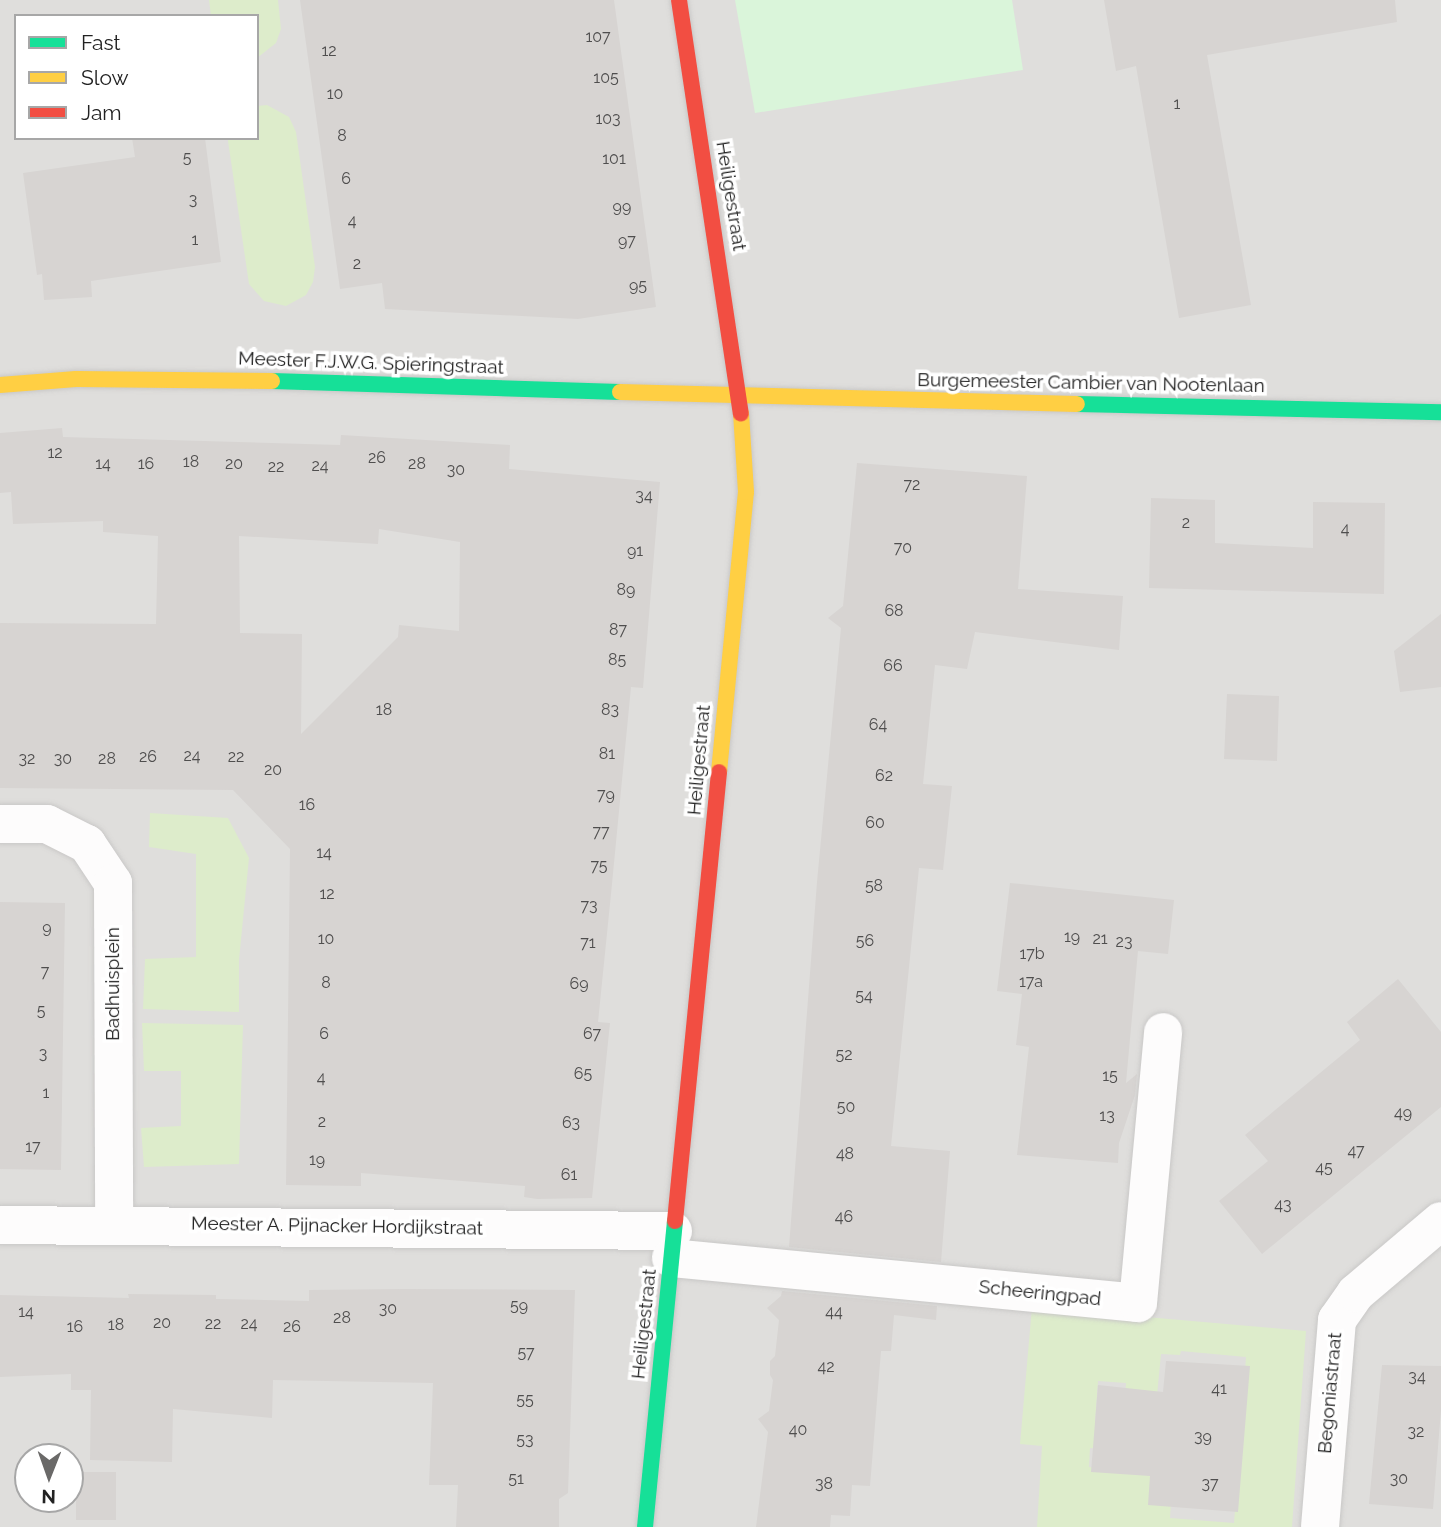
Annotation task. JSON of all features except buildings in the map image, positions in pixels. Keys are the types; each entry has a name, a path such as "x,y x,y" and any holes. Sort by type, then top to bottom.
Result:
{"street":[{"name":"Heiligestraat","path":"645,1527 746,492 740,396 679,0"},
{"name":"Meester F.J.W.G. Spieringstraat","path":"0,385 76,379 278,381 740,396"},
{"name":"Burgemeester Cambier van Nootenlaan","path":"740,396 1441,412"},
{"name":"Badhuisplein","path":"0,824 47,824 88,844 113,883 114,1224"},
{"name":"Scheeringpad","path":"672,1244 1138,1303 1163,1032"},
{"name":"Begoniastraat","path":"1320,1527 1337,1320 1356,1293 1441,1221"},
{"name":"Meester A. Pijnacker Hordijkstraat","path":"0,1225 114,1224 672,1244"}],"shaded area":[{"path":"0,0 1441,0 1441,1527 0,1527"}],"green space":[{"path":"209,0 278,0 281,29 276,43 259,56 259,14 211,14"},
{"path":"735,0 1012,0 1023,70 755,113"},
{"path":"267,105 289,117 296,132 315,267 313,282 306,295 286,306 264,301 249,284 228,141 259,140 259,106"},
{"path":"150,813 228,818 249,858 239,960 239,1012 143,1009 145,959 196,957 196,854 149,847"},
{"path":"142,1023 243,1025 239,1164 144,1167 141,1128 181,1126 181,1071 144,1071"},
{"path":"1032,1307 1306,1331 1292,1527 1037,1527 1042,1446 1020,1444","holes":["1181,1351 1246,1357 1234,1523 1170,1518 1177,1408 1156,1406 1161,1354 1180,1355","1098,1381 1126,1383 1123,1425 1095,1423","1090,1448 1120,1450 1119,1469 1089,1467"]}],"traffic: fast":[{"path":"272,381 620,392"},
{"path":"1077,404 1441,412"},
{"path":"645,1527 675,1221"}],"traffic: slow":[{"path":"0,385 76,379 272,381"},
{"path":"620,392 1077,404"},
{"path":"719,772 746,492 741,413"}],"traffic: jam":[{"path":"679,0 741,413"},
{"path":"675,1221 719,772"}]}
